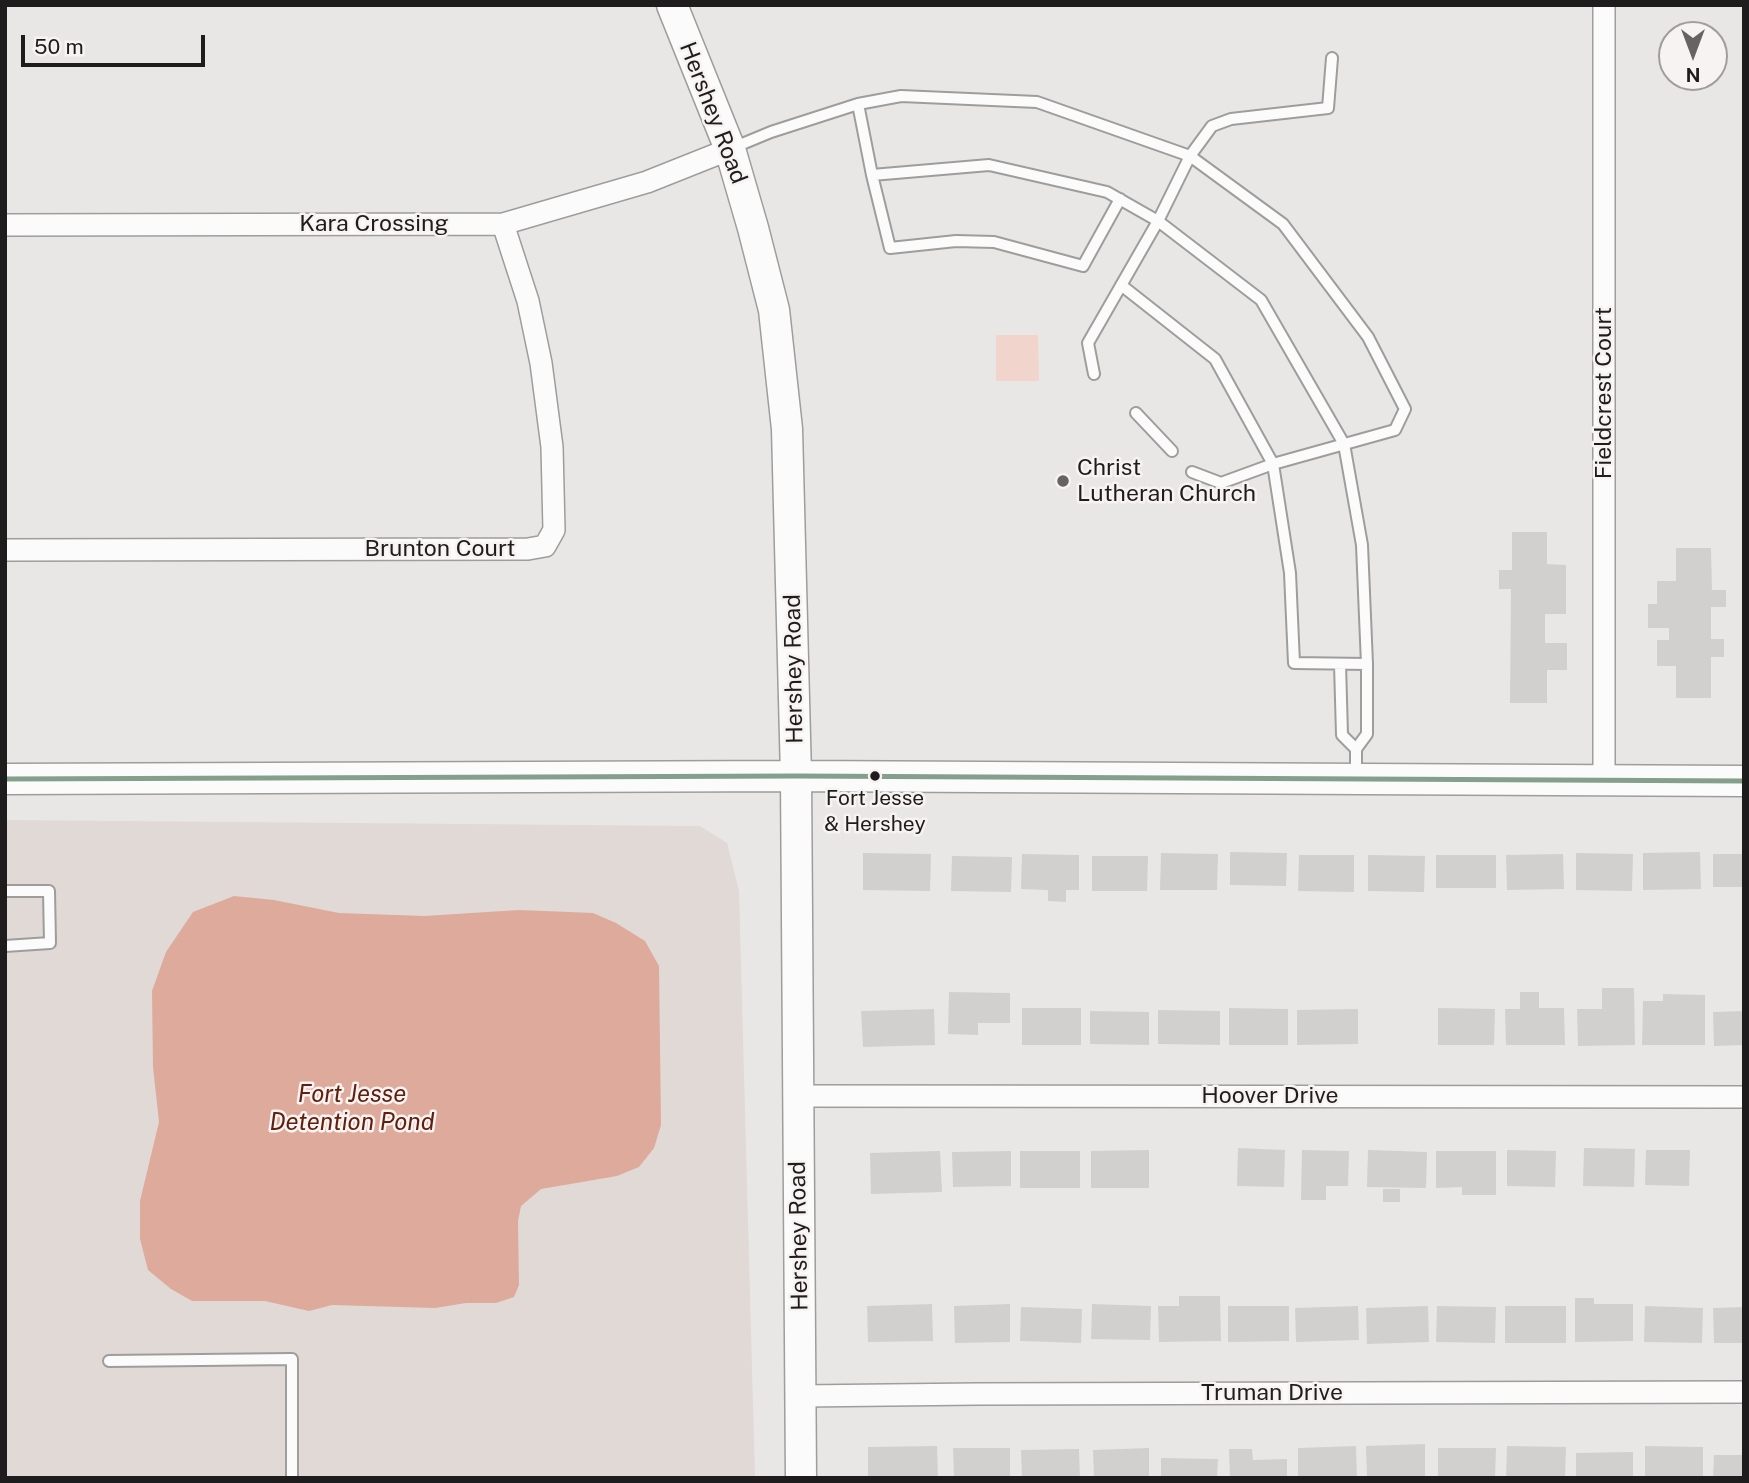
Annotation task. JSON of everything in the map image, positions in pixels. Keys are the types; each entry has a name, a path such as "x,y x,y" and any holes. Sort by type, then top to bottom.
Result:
{"main road":[{"name":"Hershey Road","path":"671,5 730,149 753,228 774,310 786,416 796,776 802,1478"},
{"path":"5,779 796,776 1744,781"}],"street":[{"name":"Fieldcrest Court","path":"1604,5 1604,780"},
{"name":"Kara Crossing","path":"5,225 503,224 647,182 730,149"},
{"name":"Brunton Court","path":"5,551 527,549 545,546 554,530 552,447 528,301 503,224"},
{"name":"Hoover Drive","path":"797,1096 1744,1097"},
{"name":"Truman Drive","path":"801,1396 1744,1392"}],"lane":[{"path":"1094,374 1088,343 1158,221 1190,156 1212,126 1231,119 1328,108 1332,58"},
{"path":"730,149 771,132 858,104 901,96 1037,102 1190,156 1283,224 1368,337 1405,408 1395,430 1273,464 1222,482 1192,472"},
{"path":"858,104 890,248 956,241 994,242 1083,266 1120,200"},
{"path":"872,175 989,164 1107,192 1158,221 1261,300 1344,443 1362,545 1367,664 1367,734 1356,748 1356,779"},
{"path":"1121,285 1215,359 1273,464 1290,573 1294,663 1367,664"},
{"path":"1136,413 1171,451"},
{"path":"1340,664 1342,735 1356,748"},
{"path":"5,891 49,891 50,943 5,946"},
{"path":"109,1361 292,1359 292,1478"}],"shaded area":[{"path":"996,335 1038,335 1039,381 996,381"},
{"path":"5,820 700,826 727,843 739,891 755,1478 5,1478"}],"water":[{"name":"Fort Jesse Detention Pond","path":"234,896 274,900 339,913 424,916 519,910 593,913 616,923 645,941 659,966 661,1125 654,1148 639,1167 617,1176 541,1189 521,1206 518,1221 519,1285 514,1297 496,1303 466,1303 435,1308 332,1305 309,1311 265,1301 192,1301 171,1289 148,1270 140,1239 140,1201 159,1122 153,1067 152,991 166,952 193,912"}],"building":[{"path":"1512,532 1547,532 1547,564 1566,565 1566,614 1545,614 1545,643 1567,643 1567,670 1547,670 1547,703 1510,703 1511,589 1499,589 1499,570 1512,570"},
{"path":"1676,548 1711,548 1712,590 1726,590 1726,607 1711,607 1711,639 1724,639 1724,657 1711,657 1711,698 1676,698 1676,666 1657,666 1657,640 1669,640 1669,628 1648,628 1648,604 1657,604 1657,581 1676,581"},
{"path":"1230,852 1287,853 1286,886 1230,885"},
{"path":"1700,852 1701,889 1643,890 1643,853"},
{"path":"863,853 931,854 930,891 863,890"},
{"path":"1161,853 1218,854 1217,890 1160,890"},
{"path":"1576,853 1633,854 1632,891 1576,890"},
{"path":"1022,854 1079,855 1079,890 1066,890 1066,902 1048,901 1048,890 1021,889"},
{"path":"1563,854 1564,889 1507,890 1506,855"},
{"path":"1713,854 1744,854 1744,887 1713,887"},
{"path":"1299,855 1354,855 1354,892 1298,891"},
{"path":"1368,855 1425,856 1424,892 1368,891"},
{"path":"1436,855 1496,855 1496,888 1436,888"},
{"path":"952,856 1012,857 1011,892 951,891"},
{"path":"1092,856 1148,856 1147,891 1092,891"},
{"path":"1602,988 1634,988 1635,1045 1578,1046 1577,1009 1602,1009"},
{"path":"949,992 1010,993 1010,1023 978,1023 978,1035 948,1034"},
{"path":"1520,992 1539,992 1539,1008 1564,1008 1565,1045 1506,1045 1505,1009 1520,1009"},
{"path":"1663,994 1705,995 1705,1045 1642,1045 1643,1001 1663,1001"},
{"path":"1022,1008 1081,1008 1081,1045 1022,1045"},
{"path":"1229,1008 1288,1009 1288,1045 1229,1045"},
{"path":"1438,1008 1495,1009 1494,1045 1438,1045"},
{"path":"934,1009 935,1045 863,1047 861,1011"},
{"path":"1358,1009 1358,1044 1297,1045 1297,1010"},
{"path":"1158,1010 1220,1011 1220,1045 1158,1044"},
{"path":"1090,1011 1149,1012 1149,1045 1090,1044"},
{"path":"1744,1011 1744,1045 1714,1046 1713,1012"},
{"path":"1238,1148 1285,1150 1284,1187 1237,1186"},
{"path":"1584,1148 1635,1149 1634,1187 1583,1186"},
{"path":"1149,1150 1149,1188 1091,1188 1091,1151"},
{"path":"1302,1150 1349,1151 1348,1186 1326,1186 1326,1200 1301,1200"},
{"path":"1368,1150 1427,1152 1426,1188 1367,1187"},
{"path":"1507,1150 1556,1151 1555,1187 1507,1186"},
{"path":"1646,1150 1690,1150 1689,1186 1645,1185"},
{"path":"940,1151 942,1192 871,1194 870,1153"},
{"path":"1011,1151 1011,1186 953,1187 952,1152"},
{"path":"1020,1151 1080,1151 1080,1188 1020,1188"},
{"path":"1436,1151 1496,1151 1496,1195 1462,1195 1462,1187 1436,1188"},
{"path":"1383,1189 1400,1189 1400,1202 1383,1202"},
{"path":"1179,1296 1220,1296 1221,1341 1159,1342 1158,1306 1179,1306"},
{"path":"1575,1298 1594,1298 1594,1304 1633,1304 1633,1341 1575,1342"},
{"path":"932,1304 933,1341 868,1342 867,1306"},
{"path":"1010,1304 1010,1342 955,1343 954,1306"},
{"path":"1092,1304 1151,1306 1150,1340 1091,1339"},
{"path":"1228,1306 1289,1306 1289,1341 1228,1342"},
{"path":"1358,1306 1359,1340 1296,1342 1295,1308"},
{"path":"1428,1306 1429,1342 1367,1344 1366,1308"},
{"path":"1437,1306 1496,1307 1495,1343 1436,1342"},
{"path":"1505,1306 1566,1306 1566,1343 1505,1343"},
{"path":"1645,1306 1703,1308 1702,1343 1644,1342"},
{"path":"1021,1307 1082,1309 1081,1343 1020,1341"},
{"path":"1744,1307 1744,1343 1714,1343 1713,1308"},
{"path":"1425,1444 1425,1478 1367,1478 1366,1446"},
{"path":"937,1446 938,1478 868,1478 868,1447"},
{"path":"1356,1446 1357,1478 1298,1478 1298,1448"},
{"path":"1507,1446 1566,1447 1565,1478 1506,1478"},
{"path":"1645,1446 1703,1447 1703,1478 1645,1478"},
{"path":"953,1448 1010,1448 1010,1478 954,1478"},
{"path":"1149,1448 1149,1478 1094,1478 1093,1450"},
{"path":"1438,1448 1496,1448 1495,1478 1438,1478"},
{"path":"1079,1449 1080,1478 1022,1478 1021,1450"},
{"path":"1229,1449 1252,1449 1253,1460 1287,1459 1287,1478 1230,1478"},
{"path":"1633,1452 1633,1478 1576,1478 1576,1453"},
{"path":"1714,1455 1744,1455 1744,1478 1713,1478"},
{"path":"1161,1458 1218,1459 1217,1478 1161,1478"}],"transit line":[{"path":"5,779 796,776 1744,781"}],"place":[{"name":"Christ Lutheran Church","path":"1063,481"},
{"name":"Fort Jesse & Hershey","path":"875,776"}]}
